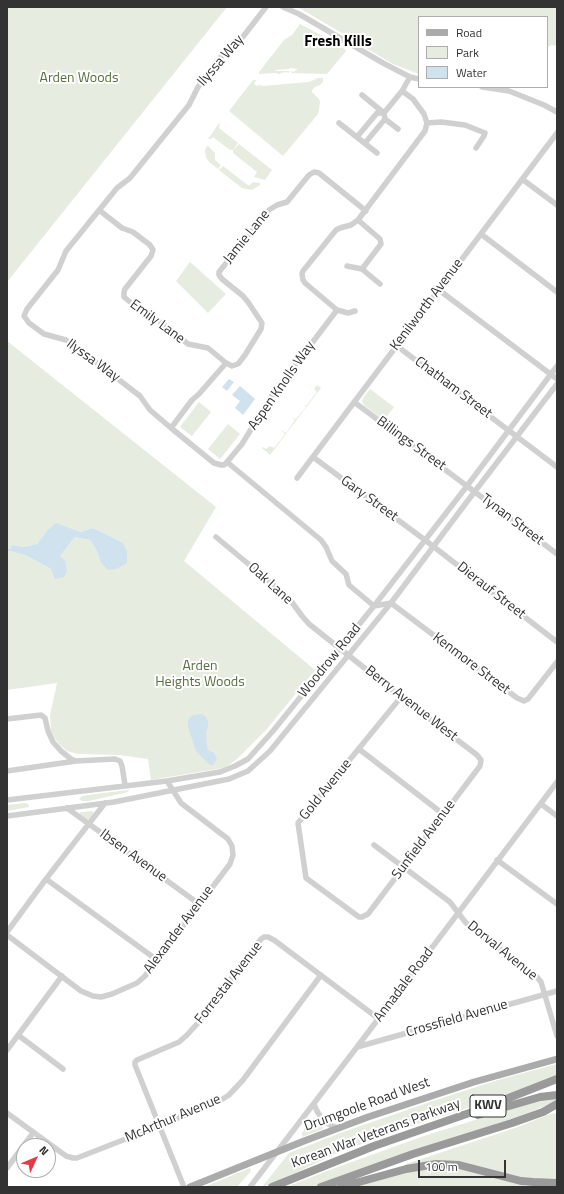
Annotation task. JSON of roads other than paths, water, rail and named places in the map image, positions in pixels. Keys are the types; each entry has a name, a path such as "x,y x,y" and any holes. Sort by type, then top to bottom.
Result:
{"highway":[{"name":"Korean War Veterans Parkway","path":"272,1187 368,1148 478,1110 557,1079"},
{"path":"417,1130 456,1122 544,1096 557,1095"},
{"name":"KWV","path":"321,1187 413,1154 512,1123 543,1112 557,1104"},
{"path":"543,1112 557,1109"},
{"path":"341,1187 406,1169 436,1164 465,1167 521,1181 557,1183"}],"main road":[{"name":"Drumgoole Road West","path":"190,1187 338,1128 435,1094 557,1058"}],"street":[{"name":"Ilyssa Way","path":"227,462 224,465 214,463 150,410 140,396 71,343 66,340 44,334 29,323 24,314 58,270 66,251 117,188 130,178 189,106 198,87 214,66 227,50 242,38 266,7"},
{"path":"283,7 299,14 383,63 410,77 418,78"},
{"path":"365,144 410,77"},
{"path":"489,88 509,91 544,104 557,112"},
{"path":"355,311 348,313 337,310 305,283 302,274 336,230 351,225 366,211 423,135 427,127 424,114 413,99 402,91"},
{"path":"362,95 398,129"},
{"path":"357,137 378,112 384,116"},
{"path":"339,122 377,153"},
{"path":"427,123 441,122 465,125 485,133 476,148"},
{"name":"Kenilworth Avenue","path":"297,478 557,133"},
{"name":"Jamie Lane","path":"226,363 232,366 238,364 247,352 261,328 262,323 243,296 222,279 219,272 269,210 277,205 288,202 309,175 316,172 366,211"},
{"path":"522,179 557,205"},
{"name":"Emily Lane","path":"99,210 122,228 133,232 150,245 153,250 151,256 125,289 124,297 147,316 159,321 188,344 208,348 226,363"},
{"path":"358,220 380,239 381,244 362,269"},
{"path":"481,234 557,292"},
{"path":"346,266 362,269 380,284"},
{"path":"439,290 557,379"},
{"name":"Aspen Knolls Way","path":"227,462 242,444 270,397 337,310"},
{"name":"Chatham Street","path":"397,346 557,467"},
{"path":"170,428 192,400 226,363"},
{"name":"Woodrow Road","path":"7,800 167,781 220,772 248,759 273,731 374,606 557,366"},
{"name":"Woodrow Road","path":"7,816 105,803 173,791 229,779 248,770 270,751 391,603 557,384"},
{"name":"Billings Street","path":"354,402 467,486"},
{"name":"Gary Street","path":"313,457 425,540"},
{"path":"227,462 321,540 332,561 346,574 349,585 374,606 391,603"},
{"name":"Tynan Street","path":"467,486 557,554"},
{"name":"Oak Lane","path":"216,538 288,598 310,624 340,649"},
{"name":"Dierauf Street","path":"425,540 557,642"},
{"name":"Kenmore Street","path":"391,603 520,700 524,701 531,696 557,662"},
{"name":"Berry Avenue West","path":"340,649 477,755 481,760"},
{"name":"Gold Avenue","path":"362,917 356,915 306,878 298,823 401,697"},
{"path":"7,719 39,715 43,716 53,742 65,754 76,761"},
{"path":"359,749 444,814"},
{"path":"7,771 76,761 118,760 122,766 125,785"},
{"name":"Sunfield Avenue","path":"362,917 368,914 444,814 480,766 481,760"},
{"name":"Alexander Avenue","path":"7,936 88,995 101,997 112,994 136,983 145,976 230,864 233,855 232,846 225,836 182,803 167,781"},
{"name":"Annadale Road","path":"250,1187 379,1019 557,782"},
{"path":"7,932 105,803"},
{"path":"540,804 557,816"},
{"name":"Ibsen Avenue","path":"67,808 199,904"},
{"name":"Dorval Avenue","path":"374,845 450,902 466,923 537,976 541,982 557,1036"},
{"path":"497,860 557,904"},
{"path":"46,879 157,960"},
{"name":"Forrestal Avenue","path":"159,1126 135,1062 179,1042 187,1035 197,1024 258,942 264,937 274,940 379,1019"},
{"name":"McArthur Avenue","path":"7,1113 66,1156 77,1158 222,1100 229,1095 242,1080 321,975"},
{"path":"7,1050 62,976"},
{"name":"Crossfield Avenue","path":"357,1047 557,991"},
{"path":"18,1035 63,1069"},
{"path":"314,1104 322,1119 330,1125 338,1128"},
{"path":"159,1126 184,1187"},
{"path":"7,1168 33,1133"}],"water":[{"path":"229,379 234,382 227,391 222,387"},
{"path":"240,386 255,399 243,415 235,408 240,401 232,395"},
{"path":"56,523 80,532 93,528 122,542 127,551 127,563 116,569 108,570 100,561 97,551 90,540 75,537 60,556 65,561 67,571 64,577 55,579 51,569 25,555 10,551 12,545 24,547 37,544 46,532"},
{"path":"202,714 206,717 208,722 206,733 207,748 209,751 213,752 217,759 213,765 210,765 196,751 188,727 190,717"}],"district":[{"name":"Fresh Kills","path":"338,42"}],"park label":[{"name":"Arden Woods","path":"79,79"},
{"name":"Arden Heights Woods","path":"200,676"}]}
